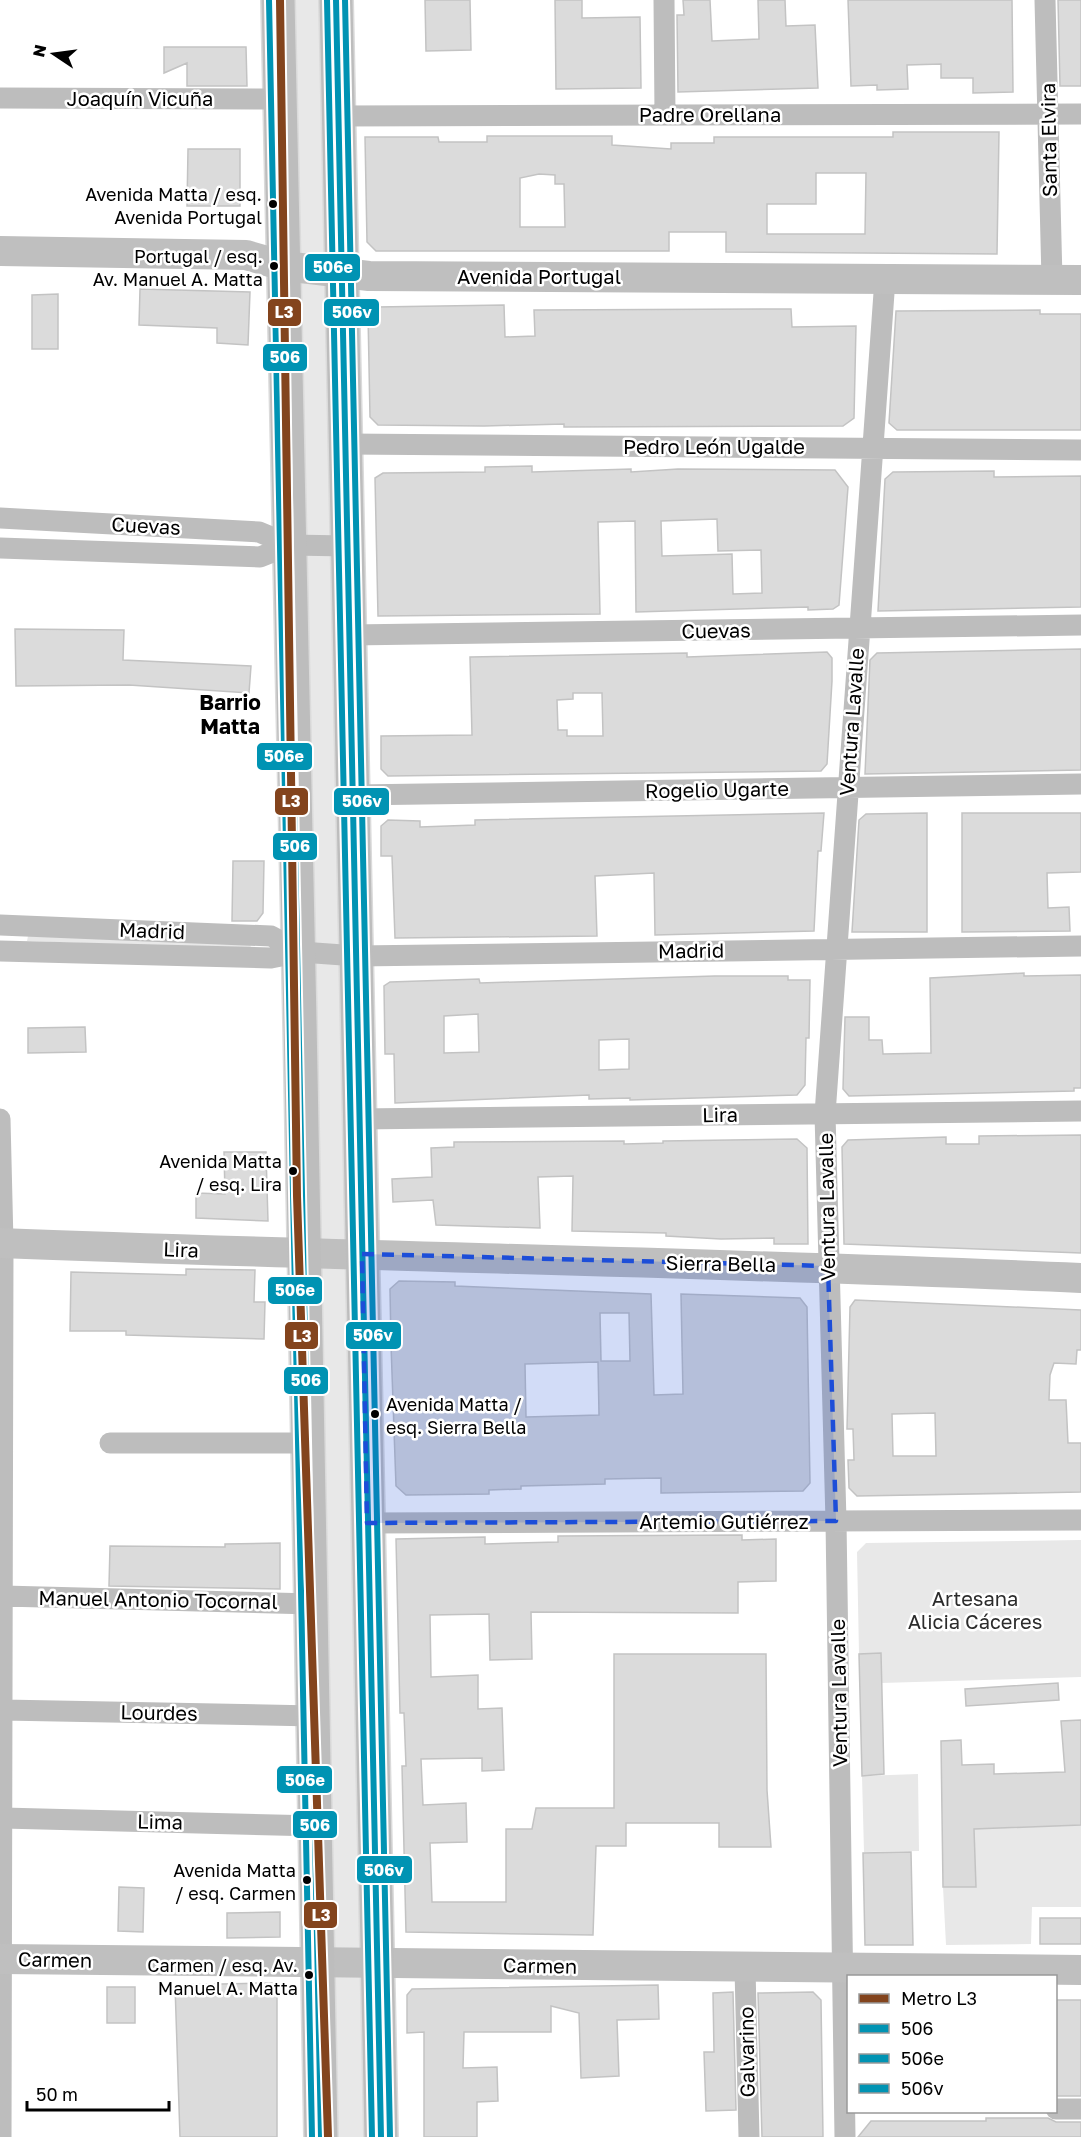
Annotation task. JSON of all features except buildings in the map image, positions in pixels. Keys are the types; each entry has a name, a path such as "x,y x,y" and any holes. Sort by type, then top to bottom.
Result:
{"main road":[{"path":"278,0 301,952 303,1255 313,1604 321,2137"},
{"path":"336,0 381,2137"},
{"name":"Avenida Portugal","path":"0,251 246,255 284,266 343,275 1081,280"},
{"name":"Lira","path":"2,1243 303,1255 362,1254"},
{"name":"Sierra Bella","path":"362,1254 828,1266 1081,1278"},
{"name":"Carmen","path":"1,1959 1081,1970"}],"street":[{"path":"664,0 665,115"},
{"name":"Santa Elvira","path":"1045,0 1052,280"},
{"name":"Joaquín Vicuña","path":"0,98 280,99"},
{"name":"Padre Orellana","path":"339,116 1081,114"},
{"name":"Ventura Lavalle","path":"845,2137 836,1521 825,1113 858,629 885,279"},
{"name":"Pedro León Ugalde","path":"346,444 1081,450"},
{"name":"Cuevas","path":"0,518 260,532 290,545 348,546"},
{"name":"Cuevas","path":"0,548 260,557 290,545"},
{"name":"Cuevas","path":"350,635 1081,625"},
{"name":"Rogelio Ugarte","path":"354,795 1081,784"},
{"name":"Madrid","path":"0,925 271,936 301,952"},
{"name":"Madrid","path":"0,951 271,958 301,952 357,956 1081,946"},
{"name":"Lira","path":"358,1119 1081,1111"},
{"path":"0,1119 3,1596 1,2137"},
{"path":"110,1443 309,1443"},
{"name":"Artemio Gutiérrez","path":"367,1523 1081,1520"},
{"name":"Manuel Antonio Tocornal","path":"3,1596 313,1604"},
{"name":"Lourdes","path":"3,1710 315,1716"},
{"name":"Lima","path":"3,1818 316,1826"},
{"name":"Galvarino","path":"745,1968 749,2137"},
{"path":"1057,2109 1081,2109"}],"highlighted area":[{"path":"362,1254 828,1266 836,1521 367,1523"}],"green space":[{"path":"293,0 321,0 368,2137 338,2137"},
{"path":"28,936 250,941 251,949 27,941"},
{"name":"Artesana Alicia Cáceres","path":"1081,1540 1081,1677 881,1683 881,1654 859,1654 857,1552 866,1543"},
{"path":"918,1774 919,1851 864,1852 862,1776"},
{"path":"1081,1825 1081,1907 1032,1907 1031,1944 946,1945 943,1887 976,1887 974,1829"}],"metro line":[{"name":"L3","path":"280,0 297,1196 328,2137"}],"transit line":[{"name":"506e","path":"269,0 312,2137"},
{"name":"506","path":"278,0 321,2137"},
{"name":"506e","path":"327,0 372,2137"},
{"name":"506","path":"336,0 381,2137"},
{"name":"506v","path":"345,0 390,2137"}],"place":[{"name":"Avenida Matta / esq. Avenida Portugal","path":"273,204"},
{"name":"Portugal / esq. Av. Manuel A. Matta","path":"274,266"},
{"name":"Avenida Matta / esq. Lira","path":"293,1171"},
{"name":"Avenida Matta / esq. Sierra Bella","path":"375,1414"},
{"name":"Avenida Matta / esq. Carmen","path":"307,1880"},
{"name":"Carmen / esq. Av. Manuel A. Matta","path":"309,1975"}],"district":[{"name":"Barrio Matta","path":"230,715"}]}
